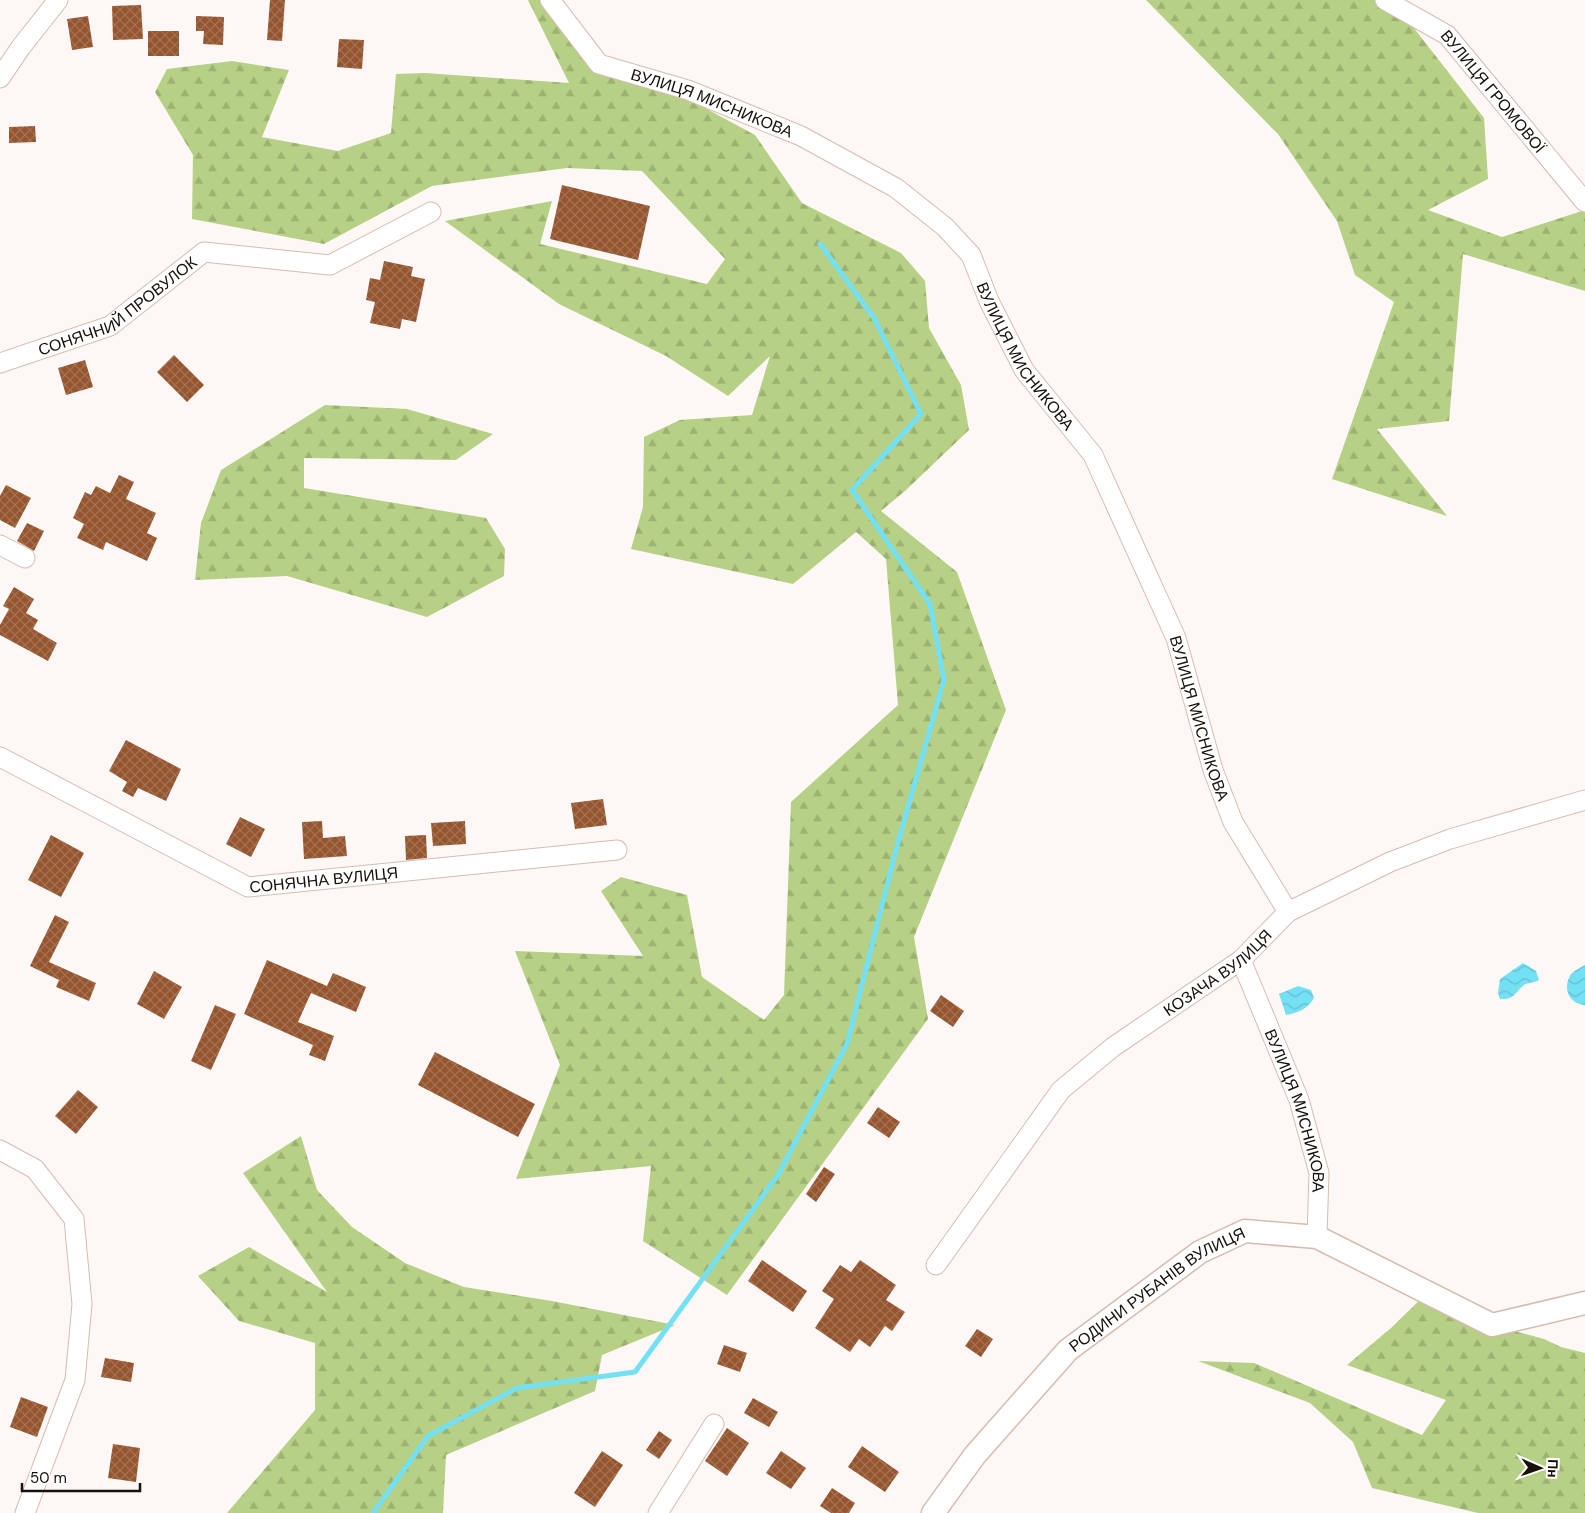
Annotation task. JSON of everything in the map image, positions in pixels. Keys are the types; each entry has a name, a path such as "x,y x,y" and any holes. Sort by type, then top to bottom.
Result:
{"street":[{"path":"0,78 21,47 58,0"},
{"name":"ВУЛИЦЯ МИСНИКОВА","path":"550,0 599,64 688,90 801,136 896,188 945,227 971,255 989,301 1024,370 1093,455 1176,638 1213,770 1233,822 1288,912"},
{"name":"ВУЛИЦЯ ГРОМОВОЇ","path":"1385,0 1447,35 1585,202"},
{"name":"СОНЯЧНИЙ ПРОВУЛОК","path":"0,362 110,326 204,252 330,265 431,212"},
{"path":"0,545 25,558"},
{"name":"СОНЯЧНА ВУЛИЦЯ","path":"0,757 248,887 617,850"},
{"name":"КОЗАЧА ВУЛИЦЯ","path":"936,1265 1061,1090 1113,1047 1241,960 1288,912 1390,862 1450,839 1585,800"},
{"name":"ВУЛИЦЯ МИСНИКОВА","path":"1241,960 1299,1100 1319,1173 1317,1237"},
{"path":"0,1150 34,1169 74,1219 82,1304 75,1380 25,1513"},
{"name":"РОДИНИ РУБАНІВ ВУЛИЦЯ","path":"933,1513 975,1455 1068,1350 1200,1252 1245,1231 1317,1237 1492,1325 1585,1303"},
{"path":"658,1513 714,1424"}],"green space":[{"path":"528,0 543,0 610,72 679,94 755,135 802,203 901,253 925,281 929,328 961,385 969,430 905,491 881,511 957,572 1006,710 914,937 928,1019 727,1295 643,1241 651,1166 516,1179 560,1065 515,951 643,956 601,891 621,877 687,895 702,977 764,1020 784,995 791,802 898,705 886,559 856,532 793,584 631,549 643,507 644,437 680,420 752,415 770,356 728,396 666,356 559,304 445,221 552,201 540,244 707,284 725,259 642,171 567,168 432,186 324,244 192,219 193,155 155,92 167,69 232,61 289,70 262,137 338,151 391,133 396,74 425,73 569,83"},
{"path":"1146,0 1392,0 1484,118 1488,179 1428,210 1502,237 1585,210 1585,291 1463,254 1449,421 1377,429 1447,516 1332,479 1394,302 1355,275 1337,221 1278,134"},
{"path":"325,405 407,409 493,434 456,460 304,458 304,488 486,518 505,549 504,576 427,617 287,576 195,580 201,523 221,470"},
{"path":"301,1136 317,1190 352,1227 405,1263 464,1287 552,1301 675,1325 602,1355 595,1391 446,1455 443,1513 227,1513 315,1410 315,1343 239,1321 198,1276 249,1247 327,1292 243,1173"},
{"path":"1428,1292 1492,1325 1544,1339 1561,1347 1585,1353 1585,1513 1478,1513 1372,1488 1353,1442 1310,1403 1198,1361 1254,1363 1422,1435 1446,1400 1347,1365 1391,1328"}],"water":[{"path":"1523,963 1536,971 1539,980 1527,983 1512,997 1500,999 1498,993 1500,979"},
{"path":"1585,965 1585,1005 1575,1002 1571,998 1567,985 1571,974"},
{"path":"1298,986 1311,990 1314,998 1302,1010 1286,1015 1279,994"}],"building":[{"path":"270,0 285,0 282,41 267,40"},
{"path":"141,5 143,39 113,40 112,6"},
{"path":"88,16 93,47 72,50 67,19"},
{"path":"196,16 224,17 223,45 203,44 204,31 196,31"},
{"path":"148,31 179,31 179,56 148,56"},
{"path":"339,39 364,40 362,69 337,67"},
{"path":"35,126 36,142 9,143 9,127"},
{"path":"562,185 650,206 638,260 550,239"},
{"path":"384,261 413,267 411,276 425,279 416,322 402,319 400,329 370,323 375,302 366,300 370,278 380,280"},
{"path":"174,355 204,385 187,402 157,372"},
{"path":"85,360 93,387 66,395 58,368"},
{"path":"119,475 134,482 126,499 156,513 147,533 157,538 147,561 106,542 103,550 77,538 84,524 73,518 85,492 91,495 96,486 110,493"},
{"path":"6,485 31,498 15,528 0,520 0,496"},
{"path":"27,523 44,531 34,551 17,541"},
{"path":"14,587 34,599 26,613 38,620 33,629 57,643 48,661 0,635 0,625 9,609 3,606"},
{"path":"126,740 181,769 166,801 138,788 133,797 122,791 127,782 109,771"},
{"path":"603,799 607,825 575,829 571,803"},
{"path":"240,817 265,829 251,857 226,844"},
{"path":"322,821 323,838 345,836 347,856 304,859 302,822"},
{"path":"465,821 466,844 433,846 431,823"},
{"path":"51,835 84,853 61,897 28,880"},
{"path":"426,835 427,858 406,860 405,836"},
{"path":"55,915 69,922 49,962 96,983 89,1001 56,987 59,980 30,966"},
{"path":"267,960 327,986 333,973 366,987 356,1012 311,993 298,1022 334,1036 325,1061 309,1055 313,1045 244,1014"},
{"path":"154,971 182,987 164,1019 137,1004"},
{"path":"941,995 964,1011 953,1027 930,1011"},
{"path":"215,1005 236,1014 211,1070 191,1061"},
{"path":"435,1052 535,1104 518,1137 418,1085"},
{"path":"78,1090 98,1107 76,1134 55,1116"},
{"path":"878,1107 900,1122 889,1138 867,1123"},
{"path":"824,1167 835,1174 816,1202 806,1194"},
{"path":"762,1260 807,1291 793,1312 748,1281"},
{"path":"860,1260 896,1285 886,1300 905,1312 892,1331 885,1326 870,1347 859,1339 850,1352 815,1328 834,1299 822,1291 840,1265 851,1272"},
{"path":"977,1329 993,1339 981,1357 965,1346"},
{"path":"724,1345 747,1353 740,1372 717,1364"},
{"path":"105,1358 134,1363 131,1382 101,1377"},
{"path":"21,1397 48,1407 37,1437 10,1427"},
{"path":"753,1398 778,1412 769,1427 744,1413"},
{"path":"727,1428 749,1443 727,1476 705,1461"},
{"path":"659,1431 672,1440 659,1459 646,1450"},
{"path":"113,1444 140,1448 136,1482 108,1478"},
{"path":"862,1446 899,1472 885,1492 848,1467"},
{"path":"602,1451 623,1465 595,1507 574,1493"},
{"path":"781,1451 806,1468 791,1489 766,1473"},
{"path":"832,1488 855,1503 849,1513 831,1513 820,1506"}],"waterway":[{"path":"373,1513 428,1436 517,1388 635,1372 778,1175 847,1044 897,846 944,680 930,604 852,490 921,414 874,318 820,244"}]}
